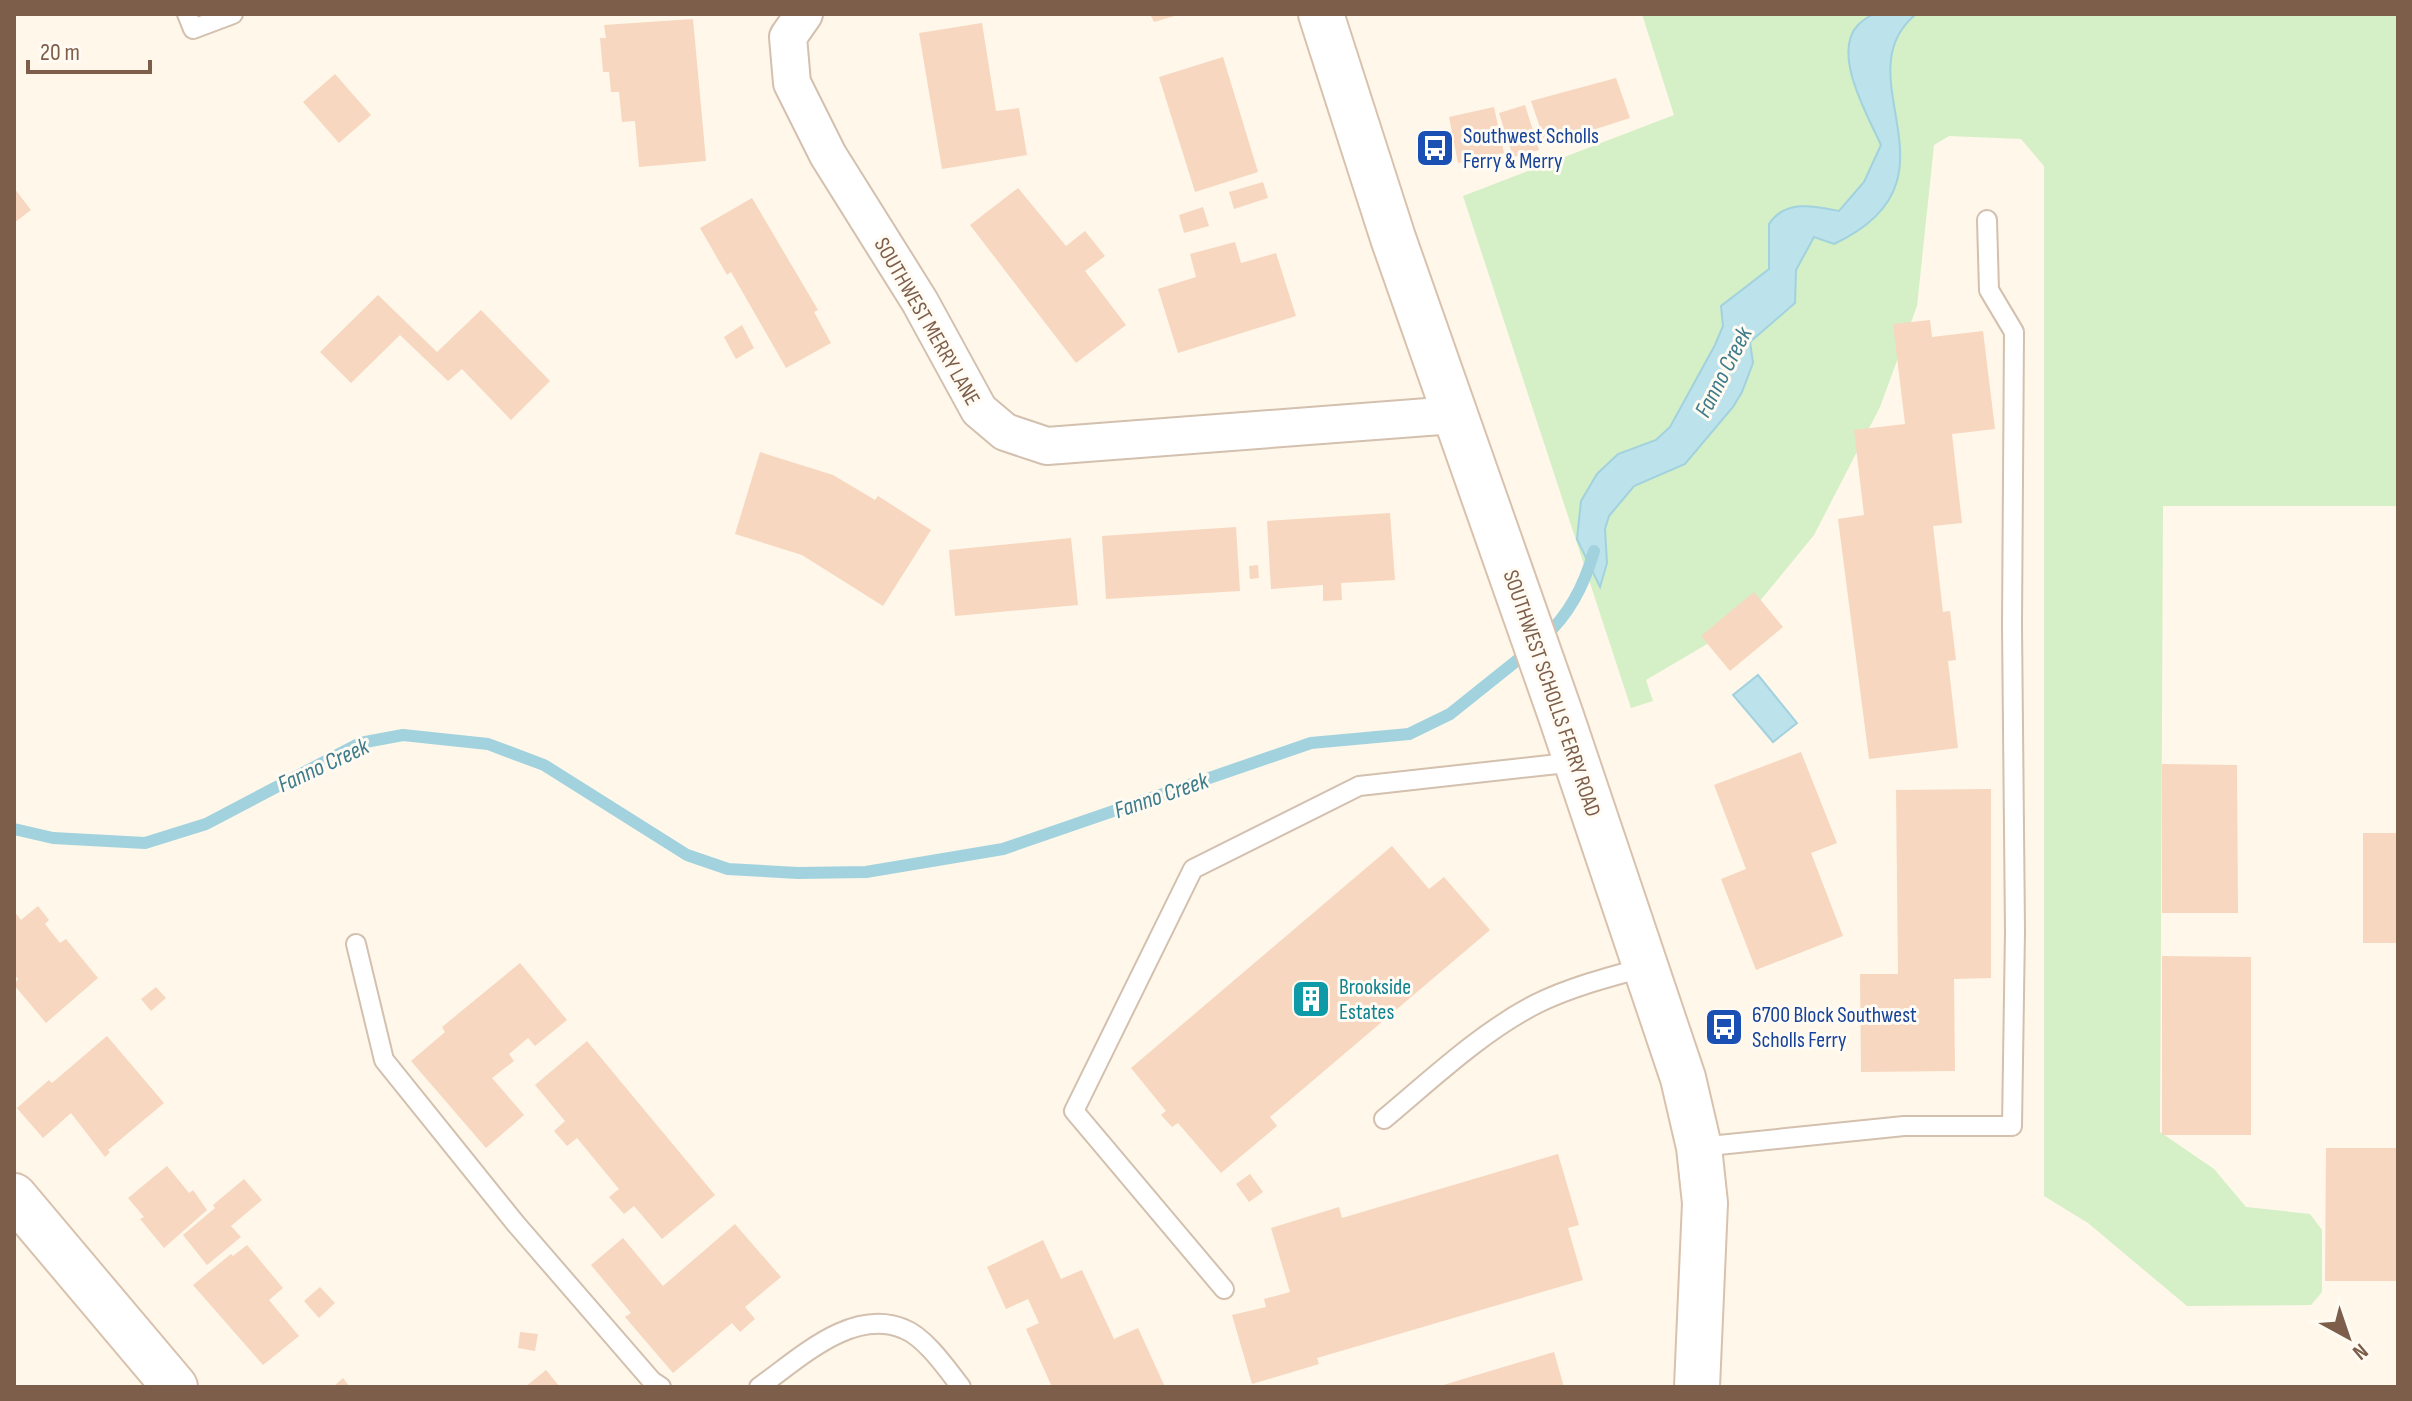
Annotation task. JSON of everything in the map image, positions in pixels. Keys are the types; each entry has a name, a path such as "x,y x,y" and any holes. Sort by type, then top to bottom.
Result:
{"main road":[{"name":"SOUTHWEST SCHOLLS FERRY ROAD","path":"1321,14 1454,415 1510,567 1683,1078 1699,1147 1705,1212 1697,1387"},
{"path":"14,1196 175,1387"}],"street":[{"name":"SOUTHWEST MERRY LANE","path":"804,14 788,37 792,83 828,155 920,302 979,410 1005,432 1047,446 1454,415"}],"lane":[{"path":"187,14 193,29 233,14"},
{"path":"1699,1147 1904,1126 2012,1126 2015,931 2012,625 2014,332 1989,290 1987,220"},
{"path":"1224,1289 1074,1111 1193,869 1359,786 1576,762"},
{"path":"356,944 384,1060 516,1224 652,1381 661,1387"},
{"path":"1384,1119 1486,1036 1536,1004 1597,980 1646,967"},
{"path":"759,1387 835,1334 870,1322 905,1329 933,1352 961,1387"}],"green space":[{"path":"1642,14 2398,14 2398,506 2163,506 2160,1132 2214,1169 2246,1207 2310,1214 2322,1230 2322,1292 2311,1305 2187,1306 2088,1223 2044,1196 2044,166 2021,139 1949,136 1934,145 1917,306 1880,407 1814,535 1741,624 1646,680 1653,701 1631,708 1463,196 1674,115"}],"water":[{"path":"1873,14 1916,14 1896,39 1890,68 1900,160 1894,190 1874,218 1834,244 1814,237 1796,270 1795,303 1750,342 1753,363 1733,407 1685,464 1634,486 1609,516 1605,529 1607,563 1600,587 1577,539 1581,501 1597,474 1618,454 1656,440 1670,427 1715,345 1723,326 1721,306 1769,269 1769,224 1776,216 1801,206 1839,211 1864,182 1881,145 1854,85 1848,51 1858,25"},
{"path":"1758,675 1797,723 1773,742 1733,695"}],"building":[{"path":"1150,14 1178,14 1178,15 1154,22"},
{"path":"693,19 706,161 639,167 635,121 622,122 619,92 611,92 609,72 603,72 600,38 606,38 604,25"},
{"path":"982,23 996,111 1019,108 1027,155 942,169 919,33"},
{"path":"1223,57 1258,172 1195,192 1159,77"},
{"path":"335,74 371,115 339,143 303,102"},
{"path":"1616,78 1630,118 1546,145 1531,101"},
{"path":"1525,105 1539,150 1513,157 1499,113"},
{"path":"1494,107 1504,153 1458,163 1449,117"},
{"path":"1263,182 1268,198 1234,209 1229,192"},
{"path":"14,188 31,210 14,223"},
{"path":"1018,188 1066,246 1085,231 1105,256 1085,271 1126,325 1076,363 970,225"},
{"path":"752,198 818,310 814,312 831,343 786,368 731,272 727,275 700,228"},
{"path":"1203,207 1209,226 1184,233 1179,215"},
{"path":"1235,242 1241,263 1276,253 1296,316 1178,353 1158,289 1196,277 1190,254"},
{"path":"378,295 437,352 481,310 550,381 511,420 462,369 448,381 400,335 351,383 320,352"},
{"path":"1930,320 1932,337 1983,331 1995,429 1952,434 1962,523 1933,526 1943,612 1950,611 1956,660 1948,661 1958,748 1869,759 1838,519 1864,515 1854,430 1905,424 1893,324"},
{"path":"742,325 754,348 736,359 724,337"},
{"path":"760,452 833,475 875,500 878,496 931,530 883,606 802,555 735,534"},
{"path":"1390,513 1395,580 1341,583 1342,600 1323,601 1323,585 1271,589 1267,521"},
{"path":"1236,527 1240,591 1106,599 1102,536"},
{"path":"1071,538 1078,605 955,616 949,550"},
{"path":"1258,565 1259,578 1250,579 1249,566"},
{"path":"1754,592 1783,627 1730,671 1701,636"},
{"path":"1801,752 1837,843 1811,853 1843,936 1756,970 1721,879 1746,869 1714,785"},
{"path":"2162,764 2237,765 2238,913 2162,913"},
{"path":"1991,789 1991,978 1954,979 1955,1071 1861,1072 1860,974 1898,974 1896,790"},
{"path":"2363,833 2398,833 2398,943 2363,943"},
{"name":"Brookside Estates","path":"1392,846 1429,889 1444,877 1490,930 1270,1117 1277,1126 1221,1173 1178,1123 1172,1127 1161,1115 1166,1111 1131,1068"},
{"path":"38,906 49,920 45,924 60,943 66,939 98,978 46,1023 14,985 18,979 14,974 14,911 21,920"},
{"path":"2162,956 2251,957 2251,1135 2162,1135"},
{"path":"520,963 567,1020 535,1046 528,1038 509,1054 514,1061 492,1078 524,1115 486,1148 411,1061 445,1032 442,1027"},
{"path":"156,987 166,998 151,1011 141,999"},
{"path":"107,1036 164,1103 108,1150 110,1152 105,1157 71,1113 43,1138 17,1108"},
{"path":"587,1041 715,1195 662,1239 634,1206 624,1214 609,1197 619,1189 577,1138 567,1146 554,1131 565,1121 535,1085"},
{"path":"2326,1148 2398,1148 2398,1281 2325,1281"},
{"path":"1558,1154 1579,1225 1568,1228 1583,1280 1317,1358 1319,1364 1252,1384 1232,1315 1266,1307 1264,1299 1290,1292 1271,1228 1339,1207 1342,1218"},
{"path":"167,1166 189,1193 193,1190 207,1210 164,1248 140,1219 144,1217 128,1198"},
{"path":"1250,1174 1263,1192 1249,1202 1236,1184"},
{"path":"244,1179 262,1200 231,1226 241,1237 207,1265 183,1235"},
{"path":"735,1224 781,1277 745,1307 755,1319 740,1332 732,1323 673,1373 625,1317 631,1313 591,1265 623,1238 663,1286"},
{"path":"1043,1240 1061,1279 1082,1270 1114,1339 1138,1328 1165,1387 1052,1387 1026,1329 1039,1323 1028,1299 1006,1309 987,1267"},
{"path":"247,1245 283,1288 269,1300 299,1336 263,1365 193,1285"},
{"path":"320,1287 335,1303 319,1318 304,1301"},
{"path":"520,1332 538,1334 535,1351 518,1348"},
{"path":"1554,1352 1564,1387 1440,1387 1440,1386"},
{"path":"546,1370 560,1387 525,1387"},
{"path":"343,1378 350,1387 333,1387"}],"waterway":[{"name":"Fanno Creek","path":"1544,637 1575,598 1594,551"},
{"name":"Fanno Creek","path":"14,829 53,838 145,843 206,824 360,743 403,735 488,744 544,765 687,855 728,869 798,873 866,872 1003,849 1311,743 1409,734 1450,714 1530,650"}],"place":[{"name":"Southwest Scholls Ferry & Merry","path":"1435,148"},
{"name":"Brookside Estates","path":"1311,999"},
{"name":"6700 Block Southwest Scholls Ferry","path":"1724,1027"}]}
